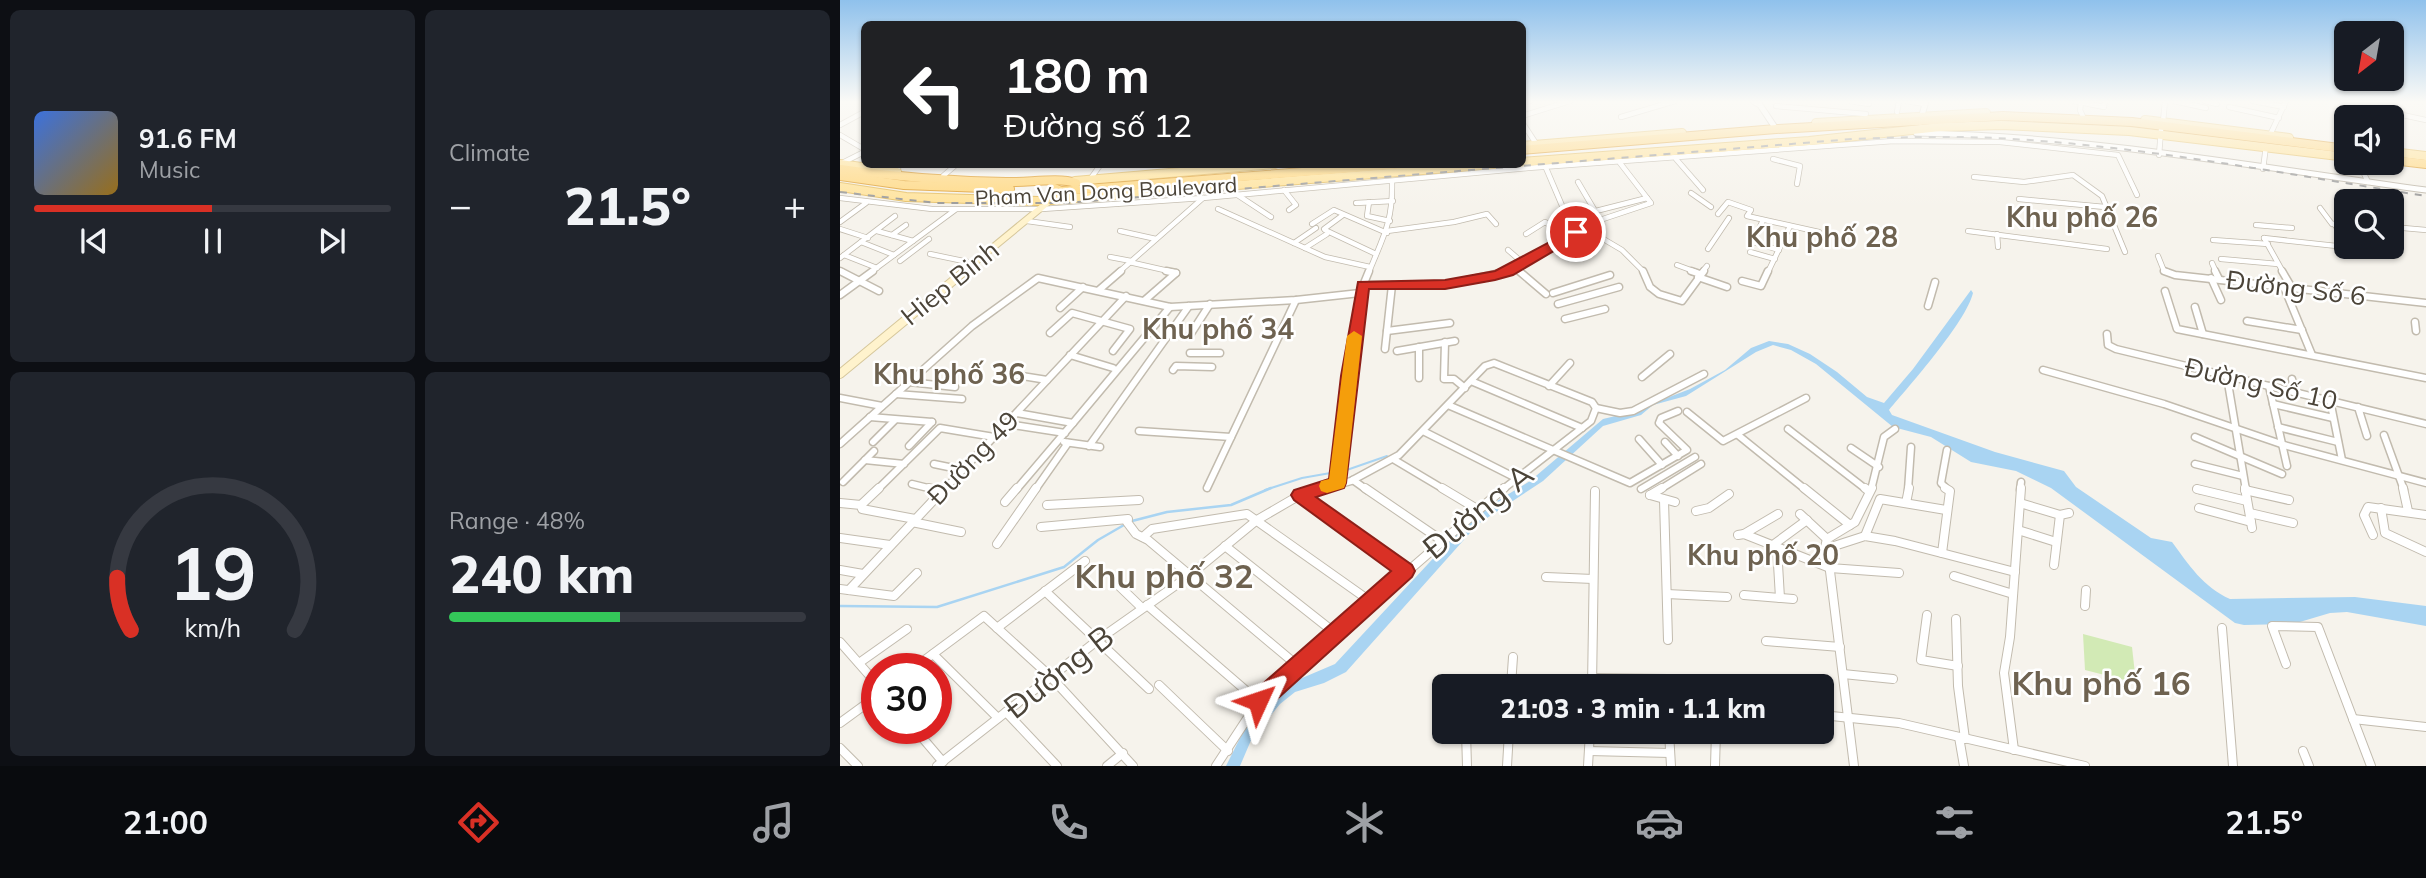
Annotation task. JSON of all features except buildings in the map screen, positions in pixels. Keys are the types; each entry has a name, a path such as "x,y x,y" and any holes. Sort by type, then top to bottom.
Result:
{"highway":[{"path":"1526,151 1541,155 1765,137"},
{"path":"2235,137 2334,150"},
{"name":"Pham Van Dong Boulevard","path":"840,165 926,179 1058,185"},
{"name":"Pham Van Dong Boulevard","path":"1075,184 1284,168"},
{"name":"Pham Van Dong Boulevard","path":"1075,184 1339,168"},
{"name":"Pham Van Dong Boulevard","path":"840,176 934,187 1058,185"},
{"path":"1058,185 1075,184"}],"main road":[{"path":"1526,161 1541,155 1694,137"},
{"path":"1541,155 1841,137"},
{"path":"2217,137 2334,149"},
{"path":"2248,137 2268,141"},
{"path":"2404,159 2426,162"},
{"name":"Pham Van Dong Boulevard","path":"840,165 861,166"},
{"name":"Pham Van Dong Boulevard","path":"901,168 943,176 1058,185"},
{"name":"Pham Van Dong Boulevard","path":"1075,184 1091,178 1222,168"},
{"name":"Pham Van Dong Boulevard","path":"840,187 926,199 1051,200 1448,168"},
{"name":"Hiep Binh","path":"840,374 1042,209 1051,200 1058,185"}],"street":[{"path":"843,137 861,148"},
{"path":"1530,137 1569,222"},
{"path":"1925,137 1926,141"},
{"path":"2016,137 2078,142 2426,190"},
{"path":"2078,137 2078,142"},
{"path":"2159,155 2160,137"},
{"path":"2263,169 2270,137"},
{"path":"1526,158 1541,155 1620,163 1926,141 2037,145 2118,155 2137,195"},
{"path":"840,165 861,152"},
{"path":"1676,159 1703,190"},
{"path":"1773,159 1800,166 1797,184"},
{"path":"1363,285 1445,285 1495,275 1516,268 1609,215 1651,203 1620,163"},
{"path":"943,176 952,168"},
{"path":"1091,178 1098,168"},
{"path":"840,198 866,203 957,209 1042,209 1392,182 1469,168"},
{"path":"1974,177 2024,182 2071,174 2099,192 2125,252"},
{"path":"2365,175 2368,182"},
{"path":"1338,477 1360,293 1387,232 1393,201 1392,182"},
{"path":"1578,182 1591,212 1647,198"},
{"path":"1284,190 1297,205 1289,209"},
{"path":"1691,193 1711,207"},
{"path":"1236,194 1271,217"},
{"path":"1099,290 1203,198"},
{"path":"2019,199 2105,207"},
{"path":"1356,203 1393,201"},
{"path":"1369,202 1367,216 1390,221"},
{"path":"1718,214 1727,202 1751,210 1747,216 1819,232"},
{"path":"840,222 866,203"},
{"path":"2320,208 2333,224"},
{"path":"840,295 957,209"},
{"path":"1218,209 1325,257 1370,267"},
{"path":"1294,243 1332,210 1387,232 1439,225 1488,214 1496,224"},
{"path":"1306,248 1343,215"},
{"path":"842,257 895,216"},
{"path":"1536,217 1569,237"},
{"path":"1708,249 1730,218"},
{"path":"1763,220 1752,242 1779,250"},
{"path":"1027,221 1070,227"},
{"path":"1526,234 1545,222"},
{"path":"1593,223 1600,237 1622,250 1646,275 1650,287 1659,294 1682,300 1707,267"},
{"path":"892,236 906,225"},
{"path":"2256,225 2292,228"},
{"path":"1742,281 1761,286 1790,226"},
{"path":"2404,228 2426,230"},
{"path":"840,229 867,237"},
{"path":"877,231 892,236 929,239 900,261"},
{"path":"1120,231 1156,239"},
{"path":"1325,231 1376,254"},
{"path":"1968,231 2107,249"},
{"path":"1997,234 1998,247"},
{"path":"2292,288 2264,239 2334,246"},
{"path":"2213,240 2268,244"},
{"path":"861,242 894,255"},
{"path":"1508,250 1523,263"},
{"path":"1750,251 1775,259"},
{"path":"930,254 973,264"},
{"name":"Đường Số 6","path":"2158,256 2166,273 2426,303"},
{"path":"842,257 877,268"},
{"path":"1110,257 1177,273 1144,300"},
{"path":"2221,259 2278,264"},
{"path":"2212,262 2219,279"},
{"path":"1678,265 1727,287"},
{"path":"1516,268 1549,293 1611,275"},
{"path":"840,271 878,291"},
{"path":"840,444 972,326 1038,278 1170,307 1296,300 1360,293"},
{"path":"2211,278 2221,300"},
{"path":"1928,306 1935,282"},
{"path":"1385,349 1392,285"},
{"path":"1060,308 1083,287"},
{"path":"1558,304 1619,287"},
{"path":"2284,287 2312,355"},
{"path":"2165,291 2175,328 2426,378"},
{"name":"Đường 49","path":"844,589 863,574 1126,296"},
{"path":"1207,488 1296,300"},
{"path":"1190,335 1210,304"},
{"path":"1089,446 1189,306"},
{"path":"1005,502 1106,386 1170,307"},
{"path":"2195,307 2203,334"},
{"path":"1565,319 1605,309"},
{"path":"1050,333 1072,313 1131,330 1113,351"},
{"path":"2247,321 2302,330"},
{"path":"2415,322 2416,331"},
{"path":"1387,331 1450,323"},
{"name":"Đường Số 10","path":"2107,334 2108,345 2111,347 2426,424"},
{"path":"1397,351 1455,341"},
{"path":"1445,342 1444,379 1454,379 1582,428"},
{"path":"1419,348 1419,378"},
{"path":"1190,353 1220,353"},
{"path":"1070,355 1113,368"},
{"path":"1642,377 1670,355"},
{"name":"Đường B","path":"940,764 1098,640 1189,576 1257,520 1338,477 1353,480 1393,459 1485,366 1494,363 1549,386"},
{"path":"1570,363 1549,386 1592,402 1596,408 1619,413 1630,412 1667,396 1682,384 1704,374"},
{"path":"1173,370 1176,366 1212,367"},
{"path":"2043,370 2164,404 2284,445 2426,483"},
{"path":"1010,374 1047,380"},
{"path":"2227,377 2251,521"},
{"path":"2292,379 2294,392"},
{"path":"909,382 955,387"},
{"path":"2269,386 2287,466"},
{"path":"896,394 962,399"},
{"path":"840,398 882,406"},
{"path":"1687,412 1723,441 1806,398"},
{"path":"2330,400 2342,460"},
{"path":"2273,404 2333,418"},
{"path":"1448,405 1630,484 1688,449 1659,422 1678,411"},
{"path":"2358,407 2367,436"},
{"name":"Đường A","path":"1216,766 1258,701 1477,509 1591,421 1596,408"},
{"path":"1017,413 1073,423"},
{"path":"870,417 932,422 909,446"},
{"path":"873,442 894,421"},
{"path":"1007,424 1065,433"},
{"path":"840,503 861,505 942,427 994,437"},
{"path":"2278,427 2338,442"},
{"path":"1788,429 1869,491"},
{"path":"1830,565 1823,556 1827,539 1855,522 1879,467 1884,437 1895,429"},
{"path":"1139,431 1231,437"},
{"path":"1423,431 1517,478"},
{"path":"1738,435 1850,525"},
{"path":"2384,435 2400,477 2408,511"},
{"path":"2195,437 2282,474"},
{"path":"1639,439 1662,465"},
{"path":"997,544 1064,442 1100,447"},
{"path":"1665,442 1678,456"},
{"path":"1906,503 1912,447"},
{"path":"1851,448 1879,467"},
{"path":"1942,553 1950,491 1941,486 1947,450"},
{"path":"843,482 874,451"},
{"path":"1641,489 1695,457"},
{"path":"1393,459 1477,509"},
{"path":"865,460 904,464"},
{"path":"934,464 963,470"},
{"path":"1675,502 1650,495 1701,464"},
{"path":"2194,464 2243,476"},
{"path":"840,471 851,473"},
{"path":"1353,480 1441,540"},
{"path":"2014,750 2004,673 2021,482"},
{"path":"912,484 942,491"},
{"path":"2197,489 2247,501"},
{"path":"2245,490 2289,500"},
{"path":"1592,674 1595,491"},
{"path":"1696,511 1709,508 1729,494"},
{"path":"1300,495 1405,571"},
{"path":"1865,536 1880,499 1946,510"},
{"path":"1047,505 1139,500"},
{"path":"1664,500 1668,640"},
{"path":"2020,503 2064,514 2056,542 2054,565"},
{"path":"861,505 862,509 961,532"},
{"path":"2373,535 2364,512 2368,507 2426,515"},
{"path":"2199,508 2251,521 2293,523"},
{"path":"2381,508 2385,534 2426,552"},
{"path":"1140,535 1152,530 1239,513 1247,514 1370,601"},
{"path":"1778,514 1741,534 1830,565 1899,573"},
{"path":"1775,546 1804,517 1827,539"},
{"path":"1041,527 1128,520 1140,535 1298,666"},
{"path":"2018,530 2056,542"},
{"path":"1854,766 1830,565 1831,547 1865,536 2015,572"},
{"path":"840,538 890,545"},
{"path":"1225,546 1335,633"},
{"path":"1775,546 1780,598"},
{"path":"996,628 1086,561"},
{"path":"840,570 863,574"},
{"path":"844,589 894,596 917,573"},
{"path":"1954,576 2013,594"},
{"path":"1546,577 1592,579"},
{"path":"1116,583 1258,701"},
{"path":"2085,607 2086,590"},
{"path":"1045,591 1149,689"},
{"path":"1667,594 1727,597"},
{"path":"1744,595 1793,599"},
{"path":"1927,615 1921,660 1958,666"},
{"path":"934,653 984,616 1051,677 1133,766"},
{"path":"1956,619 1964,766"},
{"path":"2286,664 2272,626 2318,627 2371,766"},
{"path":"2222,628 2233,766"},
{"path":"859,663 907,629"},
{"path":"1766,641 1840,647"},
{"path":"840,642 861,665"},
{"path":"1512,674 1513,657"},
{"path":"952,671 1057,766"},
{"path":"1843,674 1893,678"},
{"path":"1159,685 1228,751"},
{"path":"840,723 861,708"},
{"path":"1834,716 1899,723 2085,766"},
{"path":"2353,719 2426,727"},
{"path":"926,744 940,764"},
{"path":"1466,744 1467,766"},
{"path":"1507,766 1508,744"},
{"path":"1588,766 1589,744"},
{"path":"1670,744 1671,766"},
{"path":"1715,766 1716,744"},
{"path":"840,748 858,766"},
{"path":"1589,751 1670,752"},
{"path":"2303,751 2309,766"},
{"path":"1108,766 1123,753"}],"green space":[{"path":"2083,634 2132,647 2136,683 2085,670"}],"water":[{"path":"1971,290 1973,293 1960,320 1889,410 1892,415 1995,452 2064,471 2076,487 2151,538 2172,542 2204,582 2230,599 2355,597 2426,606 2426,626 2347,612 2330,613 2293,624 2235,623 2051,488 2016,471 1971,462 1931,437 1893,427 1816,364 1791,350 1773,345 1756,352 1686,396 1653,405 1641,415 1603,426 1543,481 1478,524 1346,672 1324,683 1295,692 1280,704 1252,738 1240,766 1226,766 1251,716 1266,700 1288,684 1335,664 1454,536 1487,507 1530,481 1603,419 1628,413 1690,389 1725,370 1751,348 1769,341 1788,344 1810,354 1867,397 1884,403 1913,369"}],"waterway":[{"path":"1341,472 1387,456"},
{"path":"1270,488 1302,478 1336,472"},
{"path":"1132,521 1167,512 1231,505 1270,488"},
{"path":"1265,490 1270,488"},
{"path":"840,606 937,607 1064,567 1098,540 1124,525"}],"railway":[{"path":"1526,166 1852,139 1995,138 2103,147 2211,161 2426,196"},
{"path":"840,192 936,203 1066,203 1496,168"}],"slow traffic":[{"path":"1327,486 1337,483 1354,336"}],"district":[{"name":"Khu phố 26","path":"2082,217"},
{"name":"Khu phố 28","path":"1822,237"},
{"name":"Khu phố 34","path":"1218,329"},
{"name":"Khu phố 36","path":"949,374"},
{"name":"Khu phố 20","path":"1763,555"},
{"name":"Khu phố 32","path":"1164,576"},
{"name":"Khu phố 16","path":"2101,683"}],"route":[{"path":"1258,701 1405,571 1300,495 1337,483 1363,285 1445,285 1508,272 1576,232"}]}
